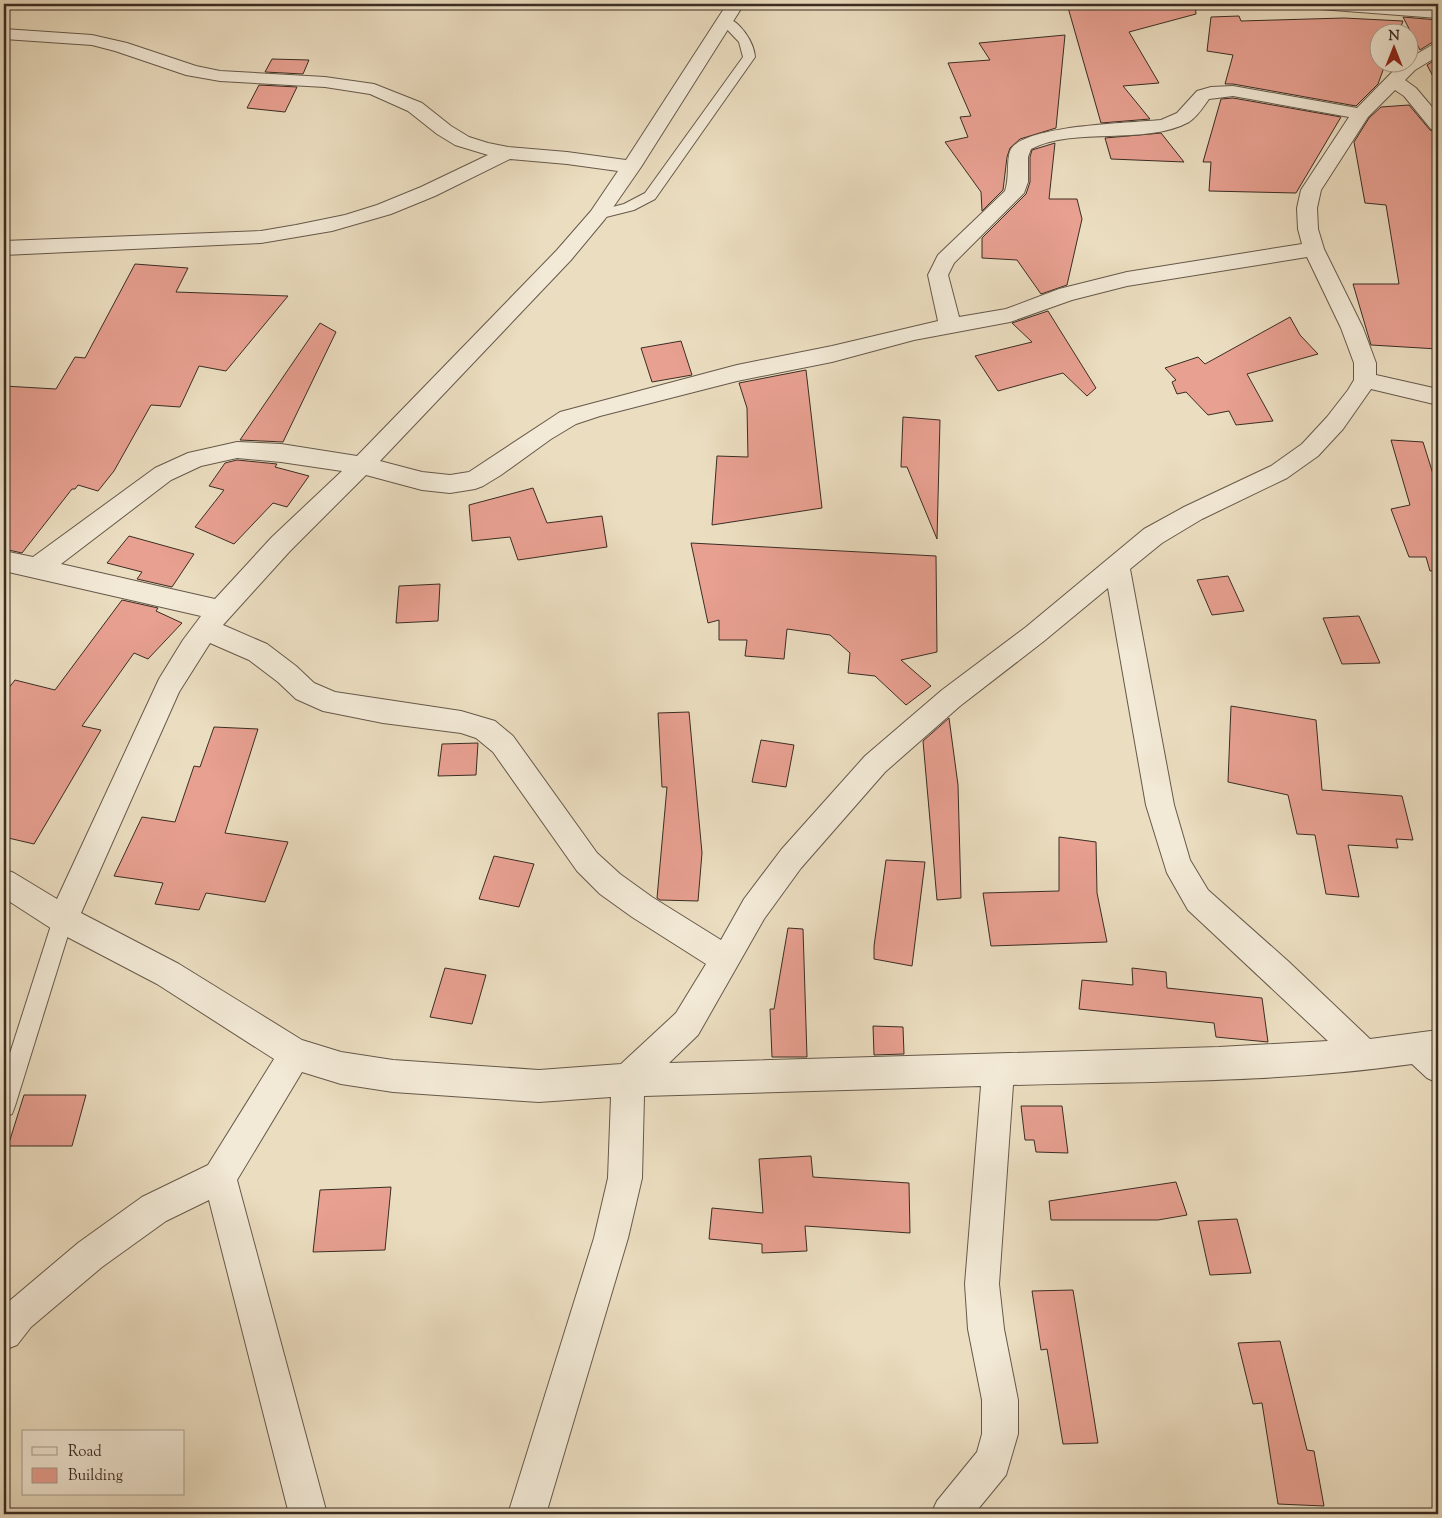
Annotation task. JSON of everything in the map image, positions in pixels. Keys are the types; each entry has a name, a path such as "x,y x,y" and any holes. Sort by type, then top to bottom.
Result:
{"street":[{"path":"1320,4 1438,13"},
{"path":"63,919 168,687 212,620 281,544 362,465 564,255 598,215 632,167 730,12"},
{"path":"4,34 92,40 121,47 192,71 220,76 325,82 374,89 415,108 462,141 508,153 567,158 632,167"},
{"path":"528,1514 611,1238 625,1178 628,1080 687,1024 764,894 791,859 875,764 951,698 1035,634 1153,536 1193,513 1279,472 1310,450 1336,424 1357,395 1364,380 1365,363 1352,328 1314,249 1308,229 1311,190 1361,114 1409,66 1438,49"},
{"path":"1395,81 1410,92 1438,125"},
{"path":"950,326 938,275 945,260 1014,193 1018,184 1018,153 1023,145 1033,139 1164,125 1184,117 1204,95 1220,91 1233,91 1361,114"},
{"path":"4,248 261,237 299,232 331,225 401,204 508,153"},
{"path":"37,568 163,474 196,459 237,450 281,453 362,465 422,481 450,484 475,480 568,418 737,373 832,354 914,333 1010,315 1066,294 1127,278 1314,249"},
{"path":"1364,380 1438,398"},
{"path":"4,561 127,591 212,620 287,674 305,692 332,703 461,722 485,729 503,744 588,862 610,884 642,907 726,960"},
{"path":"1116,567 1160,805 1177,864 1198,900 1278,972 1365,1055"},
{"path":"4,882 63,919 168,974 295,1054 341,1068 393,1076 538,1086 628,1080 1219,1063 1431,1053"},
{"path":"4,1332 19,1316 106,1244 154,1209 220,1177 295,1054"},
{"path":"950,1514 993,1462 1000,1434 1000,1400 986,1329 982,1284 998,1070"},
{"path":"220,1177 308,1514"}],"lane":[{"path":"598,215 629,207 650,196 749,57 746,41 730,12"},
{"path":"4,1106 63,919"}],"building":[{"path":"1067,4 1195,4 1196,14 1129,32 1159,83 1123,86 1150,119 1101,123"},
{"path":"1239,16 1241,21 1344,18 1403,21 1370,22 1370,72 1382,72 1378,84 1356,106 1225,84 1233,55 1207,51 1211,17"},
{"path":"1403,17 1438,20 1438,42 1431,43 1420,50 1420,22 1406,22"},
{"path":"1065,35 1056,128 1020,139 1010,148 1003,190 982,211 981,192 945,142 968,137 960,117 971,116 948,63 990,60 979,43"},
{"path":"1438,58 1438,86 1427,65"},
{"path":"272,59 309,60 303,74 265,72"},
{"path":"259,85 297,87 285,112 247,108"},
{"path":"1233,98 1341,117 1296,193 1209,191 1211,162 1203,162 1221,99"},
{"path":"1409,105 1430,130 1438,133 1438,349 1371,345 1353,284 1399,284 1386,205 1365,203 1354,142 1369,118 1381,107"},
{"path":"1161,133 1184,162 1111,159 1105,138"},
{"path":"1055,143 1049,199 1077,199 1082,219 1067,285 1041,294 1017,260 982,258 982,238 1026,194 1030,182 1030,157 1032,150"},
{"path":"135,264 188,268 176,292 288,296 226,371 199,366 180,407 151,405 114,471 98,491 78,485 75,489 72,489 22,553 4,549 4,386 56,389 75,357 85,358"},
{"path":"1048,311 1096,388 1087,396 1063,373 998,391 975,356 1032,342 1012,323"},
{"path":"1290,317 1300,335 1318,354 1247,374 1273,421 1236,425 1229,411 1208,415 1186,392 1177,394 1172,382 1176,380 1165,368 1198,357 1205,364"},
{"path":"320,323 336,332 283,442 240,440"},
{"path":"681,341 692,375 652,382 641,348"},
{"path":"806,370 822,508 712,525 717,456 748,457 747,408 739,383"},
{"path":"903,417 940,420 937,539 907,467 901,467"},
{"path":"1391,440 1423,442 1438,490 1438,570 1430,571 1426,557 1409,557 1391,509 1410,505"},
{"path":"237,460 277,464 275,467 309,476 287,507 273,503 234,544 195,527 224,490 209,486 225,463"},
{"path":"533,488 547,523 602,516 607,547 518,560 510,537 472,541 469,505"},
{"path":"129,536 194,554 172,587 137,579 142,572 107,563"},
{"path":"691,543 936,556 937,652 901,660 931,686 906,705 875,676 848,673 850,653 830,635 787,629 784,659 745,656 747,640 719,640 719,620 708,623"},
{"path":"1228,576 1244,611 1212,615 1197,580"},
{"path":"440,584 438,621 396,623 399,586"},
{"path":"122,600 158,608 156,611 182,623 148,659 134,653 82,726 101,730 34,844 4,837 4,694 15,680 55,690"},
{"path":"1359,616 1380,663 1342,664 1323,618"},
{"path":"1231,706 1316,720 1322,790 1402,796 1413,840 1396,839 1398,848 1348,845 1359,897 1326,894 1315,835 1297,834 1288,795 1228,782"},
{"path":"689,712 702,853 698,901 660,900 657,898 667,787 662,787 658,713"},
{"path":"949,718 958,785 961,898 937,900 923,741"},
{"path":"214,727 258,729 225,833 288,842 265,902 206,893 199,910 155,904 163,883 114,876 142,817 175,822 194,766 200,767"},
{"path":"761,740 794,745 786,787 752,782"},
{"path":"478,743 476,775 438,776 442,744"},
{"path":"1059,837 1096,842 1097,893 1107,942 991,946 983,893 1059,891"},
{"path":"494,856 534,864 519,907 479,899"},
{"path":"886,860 925,862 912,966 874,959 874,946"},
{"path":"788,928 803,929 807,1057 772,1057 770,1009 774,1009"},
{"path":"445,968 486,975 472,1024 430,1017"},
{"path":"1132,968 1166,972 1167,988 1262,998 1268,1042 1216,1037 1214,1023 1079,1009 1082,980 1133,985"},
{"path":"873,1026 903,1027 904,1054 874,1055"},
{"path":"24,1095 86,1095 72,1146 8,1146"},
{"path":"1021,1106 1062,1106 1068,1153 1036,1152 1034,1140 1025,1140"},
{"path":"811,1156 813,1177 909,1183 910,1233 805,1226 807,1251 762,1253 762,1244 709,1239 712,1208 763,1213 759,1159"},
{"path":"1176,1182 1187,1215 1158,1220 1051,1220 1049,1201"},
{"path":"391,1187 385,1250 313,1252 320,1190"},
{"path":"1237,1219 1251,1273 1210,1275 1198,1221"},
{"path":"1073,1290 1098,1443 1063,1444 1047,1349 1041,1350 1032,1291"},
{"path":"1280,1341 1307,1450 1314,1451 1324,1506 1278,1504 1262,1403 1253,1404 1238,1343"}]}
